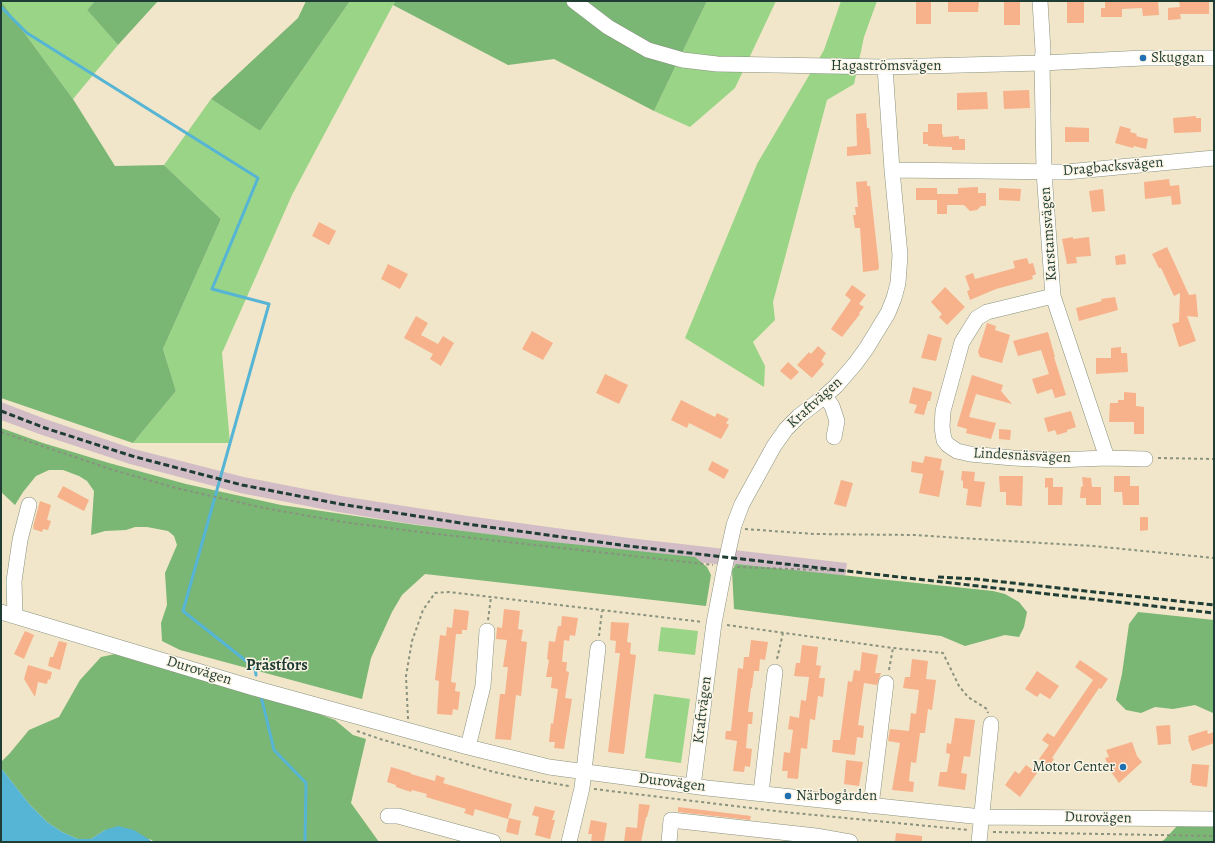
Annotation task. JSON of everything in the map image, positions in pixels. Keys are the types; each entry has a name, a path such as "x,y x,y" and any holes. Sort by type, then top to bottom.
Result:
{"street":[{"name":"Hagaströmsvägen","path":"574,1 608,27 648,50 683,60 717,64 885,67 1042,63 1143,58 1214,58"},
{"name":"Karstamsvägen","path":"1040,1 1043,51 1044,172 1054,296 1107,458"},
{"name":"Kraftvägen","path":"693,786 714,623 725,566 734,528 742,504 774,446 786,429 799,416 825,396 844,377 866,349 888,313 894,298 898,283 900,255 892,170 885,67"},
{"name":"Dragbacksvägen","path":"892,170 1066,172 1214,158"},
{"name":"Lindesnäsvägen","path":"1054,296 987,312 977,318 962,342 943,411 942,427 944,440 948,445 957,451 970,454 1056,460 1107,458 1144,459"},
{"path":"825,396 832,406 837,421 834,437"},
{"path":"8,614 20,540 29,505"},
{"name":"Durovägen","path":"8,614 254,688 524,762 584,772 693,786 982,817 1214,820"},
{"path":"468,747 483,686 487,631"},
{"path":"569,842 584,772 598,648"},
{"path":"761,793 775,672"},
{"path":"871,806 886,683"},
{"path":"979,842 991,724"},
{"path":"388,816 398,816 493,842"},
{"path":"668,842 671,820 773,837 850,842"}],"path":[{"path":"1,432 113,470 222,499 343,522 428,533 725,566 846,571"},
{"path":"1144,459 1214,459"},
{"path":"734,528 814,534 914,535 1117,548 1214,558"},
{"path":"411,732 408,719 406,676 412,641 423,610 435,593 449,592 714,623 894,648 943,653 959,686 968,697 987,709 991,724"},
{"path":"487,631 491,597"},
{"path":"598,648 602,611"},
{"path":"775,672 783,633"},
{"path":"886,683 894,648"},
{"path":"356,730 380,739 494,772 555,784"}],"shaded area":[{"path":"1,402 48,420 134,449 244,477 341,496 468,516 629,538 847,563 845,579 627,554 405,523 240,493 130,464 1,420"}],"green space":[{"path":"1,1 95,1 87,10 118,45 73,99"},
{"path":"1,1 73,99 115,166 164,165 221,219 163,349 176,391 133,443 1,398"},
{"path":"95,1 158,1 118,45 87,10"},
{"path":"306,1 350,1 260,131 211,99 298,18"},
{"path":"350,1 396,1 292,195 222,353 230,443 133,443 176,391 163,349 221,219 164,165 211,99 260,131"},
{"path":"396,1 707,1 654,111 554,59 508,65 393,5"},
{"path":"707,1 776,1 735,88 690,127 654,111"},
{"path":"841,1 877,1 864,37 854,84 827,100 773,302 775,320 753,342 765,366 764,387 685,338 757,164 824,50"},
{"path":"1,428 43,443 109,463 186,484 281,505 416,525 543,541 695,557 707,567 711,575 706,606 425,574 402,595 392,612 371,658 362,699 180,650 162,641 161,623 167,605 165,573 177,545 174,536 168,531 147,527 105,531 91,535 94,491 87,481 79,476 63,470 49,470 36,476 15,505 1,492"},
{"path":"736,564 993,591 1005,594 1019,602 1027,612 1024,627 1019,637 1005,635 965,646 941,636 734,609 732,570"},
{"path":"1138,612 1214,620 1214,716 1213,713 1195,705 1173,709 1155,707 1141,713 1126,710 1116,700 1122,674 1129,624"},
{"path":"661,627 698,631 695,655 658,651"},
{"path":"120,653 306,709 335,720 353,735 366,739 351,803 379,842 153,842 152,840 105,830 91,839 78,839 62,832 47,822 30,805 1,768 1,762 29,730 59,717 80,680 101,657"},
{"path":"654,694 690,699 681,763 645,758"},
{"path":"1177,826 1214,827 1214,842 1160,842 1164,840"}],"water":[{"path":"1,768 30,805 47,822 62,832 78,839 91,839 105,830 118,826 134,830 153,842 1,842"}],"building":[{"path":"916,1 931,1 931,24 916,24"},
{"path":"948,1 979,1 978,12 948,12"},
{"path":"1004,1 1020,1 1020,25 1004,25"},
{"path":"1067,1 1084,1 1084,23 1067,23"},
{"path":"1105,1 1158,1 1159,15 1143,16 1142,8 1122,9 1122,17 1101,17 1101,8 1105,8"},
{"path":"1179,1 1209,1 1209,14 1180,14 1181,19 1168,20 1168,8 1180,7"},
{"path":"1029,90 1030,108 1004,109 1003,91"},
{"path":"987,92 988,109 957,110 957,93"},
{"path":"866,113 871,154 847,156 847,147 857,146 856,114"},
{"path":"1196,116 1196,118 1201,118 1201,132 1174,133 1173,118"},
{"path":"928,124 942,124 943,137 959,136 959,139 965,139 965,150 952,150 952,147 928,146 928,144 923,144 923,132 928,132"},
{"path":"1120,126 1131,129 1130,132 1137,134 1136,136 1148,139 1146,149 1134,146 1133,148 1115,143"},
{"path":"1065,127 1089,128 1089,142 1065,142"},
{"path":"1169,179 1170,186 1179,185 1181,204 1172,205 1171,196 1145,199 1144,182"},
{"path":"867,181 867,186 870,186 879,267 878,270 863,272 860,228 855,228 853,215 856,215 855,207 858,207 856,182"},
{"path":"978,187 978,193 986,193 986,206 981,206 977,210 970,211 964,205 947,205 947,214 937,214 937,200 916,200 916,188 937,188 937,194 958,194 958,188"},
{"path":"999,188 1021,189 1020,201 999,200"},
{"path":"1103,189 1105,211 1092,212 1089,191"},
{"path":"319,222 336,231 329,245 312,236"},
{"path":"1073,237 1073,239 1089,237 1091,256 1076,257 1077,263 1067,264 1062,239"},
{"path":"1167,247 1189,295 1196,294 1198,317 1187,316 1196,341 1179,347 1172,324 1179,322 1180,293 1174,296 1161,268 1159,268 1152,254"},
{"path":"1125,254 1126,264 1116,265 1115,256"},
{"path":"1027,258 1029,264 1033,263 1036,274 1032,276 1033,279 996,289 970,300 967,291 970,290 965,276 973,273 975,279 1015,268 1013,261"},
{"path":"388,264 408,274 400,289 381,279"},
{"path":"852,285 866,295 859,304 864,307 842,337 831,329 851,300 845,295"},
{"path":"945,287 965,307 947,325 939,317 942,314 931,302"},
{"path":"1115,297 1118,310 1079,321 1076,308 1102,301 1101,299"},
{"path":"416,316 428,323 421,335 438,344 443,336 454,343 441,366 430,359 433,354 404,338"},
{"path":"987,323 996,326 995,330 1010,335 1002,363 980,357 978,352"},
{"path":"532,331 553,343 543,360 522,349"},
{"path":"1048,332 1066,395 1055,398 1052,389 1037,394 1032,379 1049,374 1041,350 1018,356 1013,341"},
{"path":"928,334 942,338 936,361 921,358"},
{"path":"818,346 826,353 821,361 824,364 812,378 797,365 809,352 811,354"},
{"path":"1121,347 1121,353 1127,353 1128,372 1096,374 1096,358 1111,358 1111,348"},
{"path":"788,362 799,372 791,380 780,371"},
{"path":"605,374 628,385 619,404 596,393"},
{"path":"972,375 1003,385 1001,391 1012,404 976,394 969,417 996,423 991,439 966,433 967,429 957,426"},
{"path":"913,387 932,392 924,415 914,413 917,405 909,403"},
{"path":"1124,392 1136,393 1136,406 1144,407 1144,434 1134,434 1134,422 1109,422 1110,403 1118,403 1118,400 1124,400"},
{"path":"681,400 715,417 717,413 729,419 726,423 729,425 721,439 689,423 687,428 671,420"},
{"path":"1071,411 1076,427 1057,435 1055,430 1048,432 1044,418"},
{"path":"999,429 1011,430 1010,440 999,439"},
{"path":"925,456 942,459 940,470 944,471 939,497 919,493 923,474 911,472 912,461 923,463"},
{"path":"712,461 729,470 724,479 708,470"},
{"path":"962,471 975,472 974,481 985,482 981,507 966,505 968,489 963,488 963,481 961,480"},
{"path":"999,476 1023,476 1022,506 1006,505 1006,492 1000,492"},
{"path":"1114,476 1130,476 1130,486 1139,486 1139,505 1123,505 1122,492 1114,492"},
{"path":"1082,477 1091,478 1092,487 1101,487 1101,505 1086,505 1086,498 1080,498 1081,487 1083,486"},
{"path":"1045,478 1053,478 1053,487 1063,487 1062,505 1048,505 1048,487 1045,488"},
{"path":"841,480 853,483 846,507 834,504"},
{"path":"63,486 89,500 84,511 57,497"},
{"path":"40,501 51,505 47,520 51,521 48,530 43,529 42,532 33,529"},
{"path":"1140,517 1148,517 1148,530 1140,531"},
{"path":"454,609 469,611 467,630 462,630 462,634 456,634 451,682 456,683 455,691 460,692 458,710 453,709 452,715 437,714 439,681 435,680 440,635 446,636 447,627 452,628"},
{"path":"504,609 520,611 518,629 523,630 521,641 527,642 521,696 516,695 511,740 495,739 500,694 505,694 508,667 503,667 507,640 496,639 497,627 502,628"},
{"path":"562,616 578,618 575,636 570,635 569,641 564,640 562,662 567,662 566,671 569,672 565,698 572,699 564,749 554,748 555,742 549,742 551,723 553,724 558,689 551,688 552,677 546,677 549,660 547,659 549,641 555,642 558,626 561,626"},
{"path":"611,622 629,623 627,642 631,643 630,654 636,655 624,754 608,752 620,653 615,653 616,641 610,640"},
{"path":"25,631 34,635 24,659 14,654"},
{"path":"751,640 768,642 765,660 760,659 759,671 754,671 751,688 748,712 753,712 752,724 748,724 746,748 752,749 750,767 745,766 744,772 733,771 737,741 725,739 726,731 731,731 738,668 743,669 744,657 749,657"},
{"path":"59,641 67,643 60,670 48,666 50,657 53,657"},
{"path":"802,645 818,647 816,665 821,666 819,678 825,678 823,697 818,696 815,720 810,719 807,749 801,748 798,779 787,778 788,771 782,771 784,752 790,753 793,730 788,729 790,716 799,718 801,700 806,701 809,677 794,676 796,663 800,663"},
{"path":"862,652 878,655 875,673 881,673 877,685 864,683 858,725 864,726 863,738 857,737 855,755 832,752 833,740 840,740 848,681 852,682 854,670 860,671"},
{"path":"912,659 928,661 926,679 936,680 932,710 928,709 925,733 920,733 916,763 911,762 909,781 914,782 913,792 892,790 900,743 888,741 890,729 909,731 911,713 916,714 919,690 903,688 905,677 910,677"},
{"path":"1080,660 1108,679 1101,689 1099,688 1052,758 1054,759 1049,766 1039,759 1049,745 1042,740 1047,733 1054,737 1093,680 1075,667"},
{"path":"28,665 52,672 50,680 48,679 47,684 38,682 35,697 24,679"},
{"path":"1037,671 1059,686 1050,699 1040,693 1037,697 1025,689"},
{"path":"955,718 975,720 970,757 964,756 961,773 967,774 965,790 938,786 940,772 947,772 950,754 946,753 947,743 951,744"},
{"path":"1170,725 1171,744 1158,745 1156,726"},
{"path":"1207,730 1208,734 1214,732 1214,743 1192,751 1188,736"},
{"name":"Motor Center","path":"1132,742 1137,756 1142,762 1119,783 1111,772 1105,758 1109,757 1106,750"},
{"path":"846,760 863,762 859,786 844,784"},
{"path":"1192,764 1209,765 1207,787 1192,785 1192,783 1190,783"},
{"path":"1026,765 1037,773 1020,797 1005,785 1015,771 1019,774"},
{"path":"391,767 435,781 436,775 445,778 443,783 512,804 508,819 475,809 473,816 464,813 466,809 426,797 427,794 412,790 411,792 396,787 396,785 387,782"},
{"path":"639,804 650,805 641,842 624,842 626,827 637,828"},
{"path":"535,806 555,811 552,820 555,820 550,839 535,835 539,817 532,815"},
{"path":"678,807 751,816 750,820 678,812"},
{"path":"509,818 521,821 518,835 506,832"},
{"path":"591,820 607,823 604,842 591,842 592,834 588,834"},
{"path":"896,833 922,836 922,842 895,842"}],"waterway":[{"path":"1,7 27,33 258,178 212,289 269,304 183,611 255,668 256,675"},
{"path":"261,696 274,750 306,783 305,842"}],"railway":[{"path":"1,411 45,428 132,456 242,485 340,504 467,524 628,546 1214,613"},
{"path":"938,577 976,579 1214,605"}],"place":[{"name":"Skuggan","path":"1143,58"},
{"name":"Motor Center","path":"1123,767"},
{"name":"Närbogården","path":"788,796"}],"district":[{"name":"Prästfors","path":"277,666"}]}
